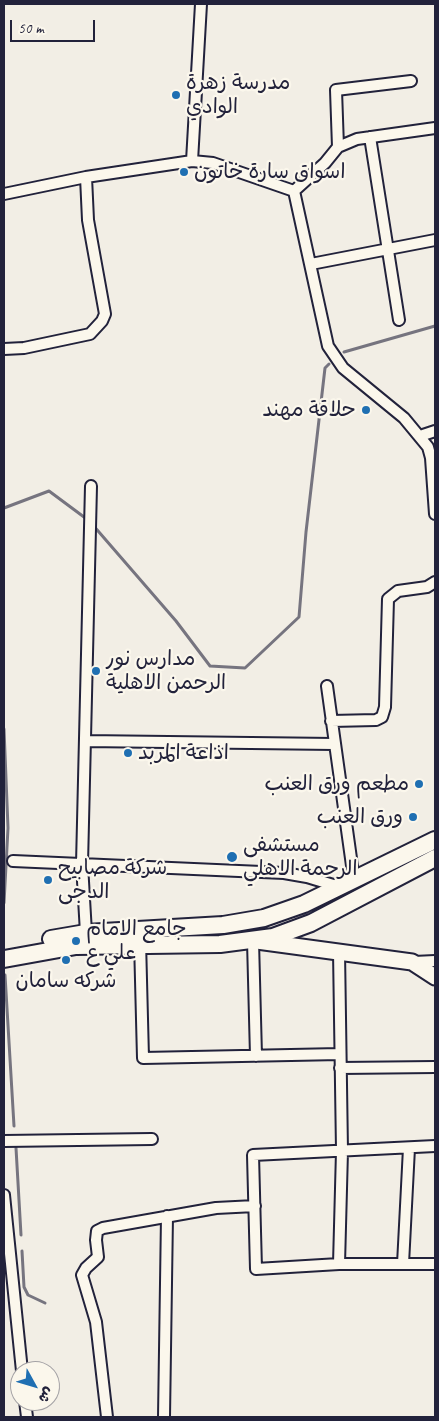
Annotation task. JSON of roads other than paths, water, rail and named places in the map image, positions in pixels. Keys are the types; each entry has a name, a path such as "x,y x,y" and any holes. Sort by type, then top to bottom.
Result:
{"main road":[{"path":"4,959 76,946 223,926 264,918 304,904 435,840"},
{"path":"4,949 86,933 220,944 253,941 286,933 311,923 435,858"}],"street":[{"path":"192,161 201,4"},
{"path":"338,147 336,90 411,81"},
{"path":"294,190 325,163 338,147 370,138 435,128"},
{"path":"370,138 399,320"},
{"path":"4,194 86,178 192,161 213,163 294,190"},
{"path":"4,349 24,348 90,334 102,322 105,314 88,220 86,178"},
{"path":"294,190 328,346 334,357 353,378 404,418 420,436 431,458 435,514"},
{"path":"311,264 435,240"},
{"path":"420,436 435,431"},
{"path":"86,933 82,864 91,486"},
{"path":"331,721 376,720 382,717 385,707 388,599 398,591 427,586 435,582"},
{"path":"13,861 284,873 348,883 327,686"},
{"path":"85,741 334,744"},
{"path":"140,938 143,1058 340,1054"},
{"path":"256,1056 253,941 412,962 435,961"},
{"path":"339,951 342,1151 339,1264"},
{"path":"412,962 435,977"},
{"path":"340,1068 435,1067"},
{"path":"4,1140 152,1139"},
{"path":"435,1146 253,1155 256,1269 339,1264 435,1264"},
{"path":"403,1264 409,1148"},
{"path":"4,1195 5,1222 21,1361"},
{"path":"106,1417 96,1322 83,1279 83,1271 98,1257 96,1236 100,1229 216,1208 255,1206"},
{"path":"164,1417 167,1216"}],"waterway":[{"path":"344,352 435,326"},
{"path":"92,524 176,621 210,666 245,668 299,617 306,532 325,368 329,364"},
{"path":"4,508 49,491 88,520"},
{"path":"4,729 8,828 4,903"},
{"path":"5,975 14,1126"},
{"path":"16,1148 21,1235"},
{"path":"22,1251 24,1287 28,1295 45,1303"}],"place":[{"name":"مدرسة زهرة الوادي","path":"176,95"},
{"name":"اسواق سارة خاتون","path":"184,172"},
{"name":"حلاقة مهند","path":"366,410"},
{"name":"مدارس نور الرحمن الاهلية","path":"96,671"},
{"name":"اذاعة المربد","path":"128,753"},
{"name":"مطعم ورق العنب","path":"419,784"},
{"name":"ورق العنب","path":"413,817"},
{"name":"مستشفى الرحمة الاهلي","path":"232,857"},
{"name":"شركة مصابيح الدجى","path":"48,880"},
{"name":"جامع الامام علي ع","path":"76,941"},
{"name":"شركه سامان","path":"66,960"}]}
